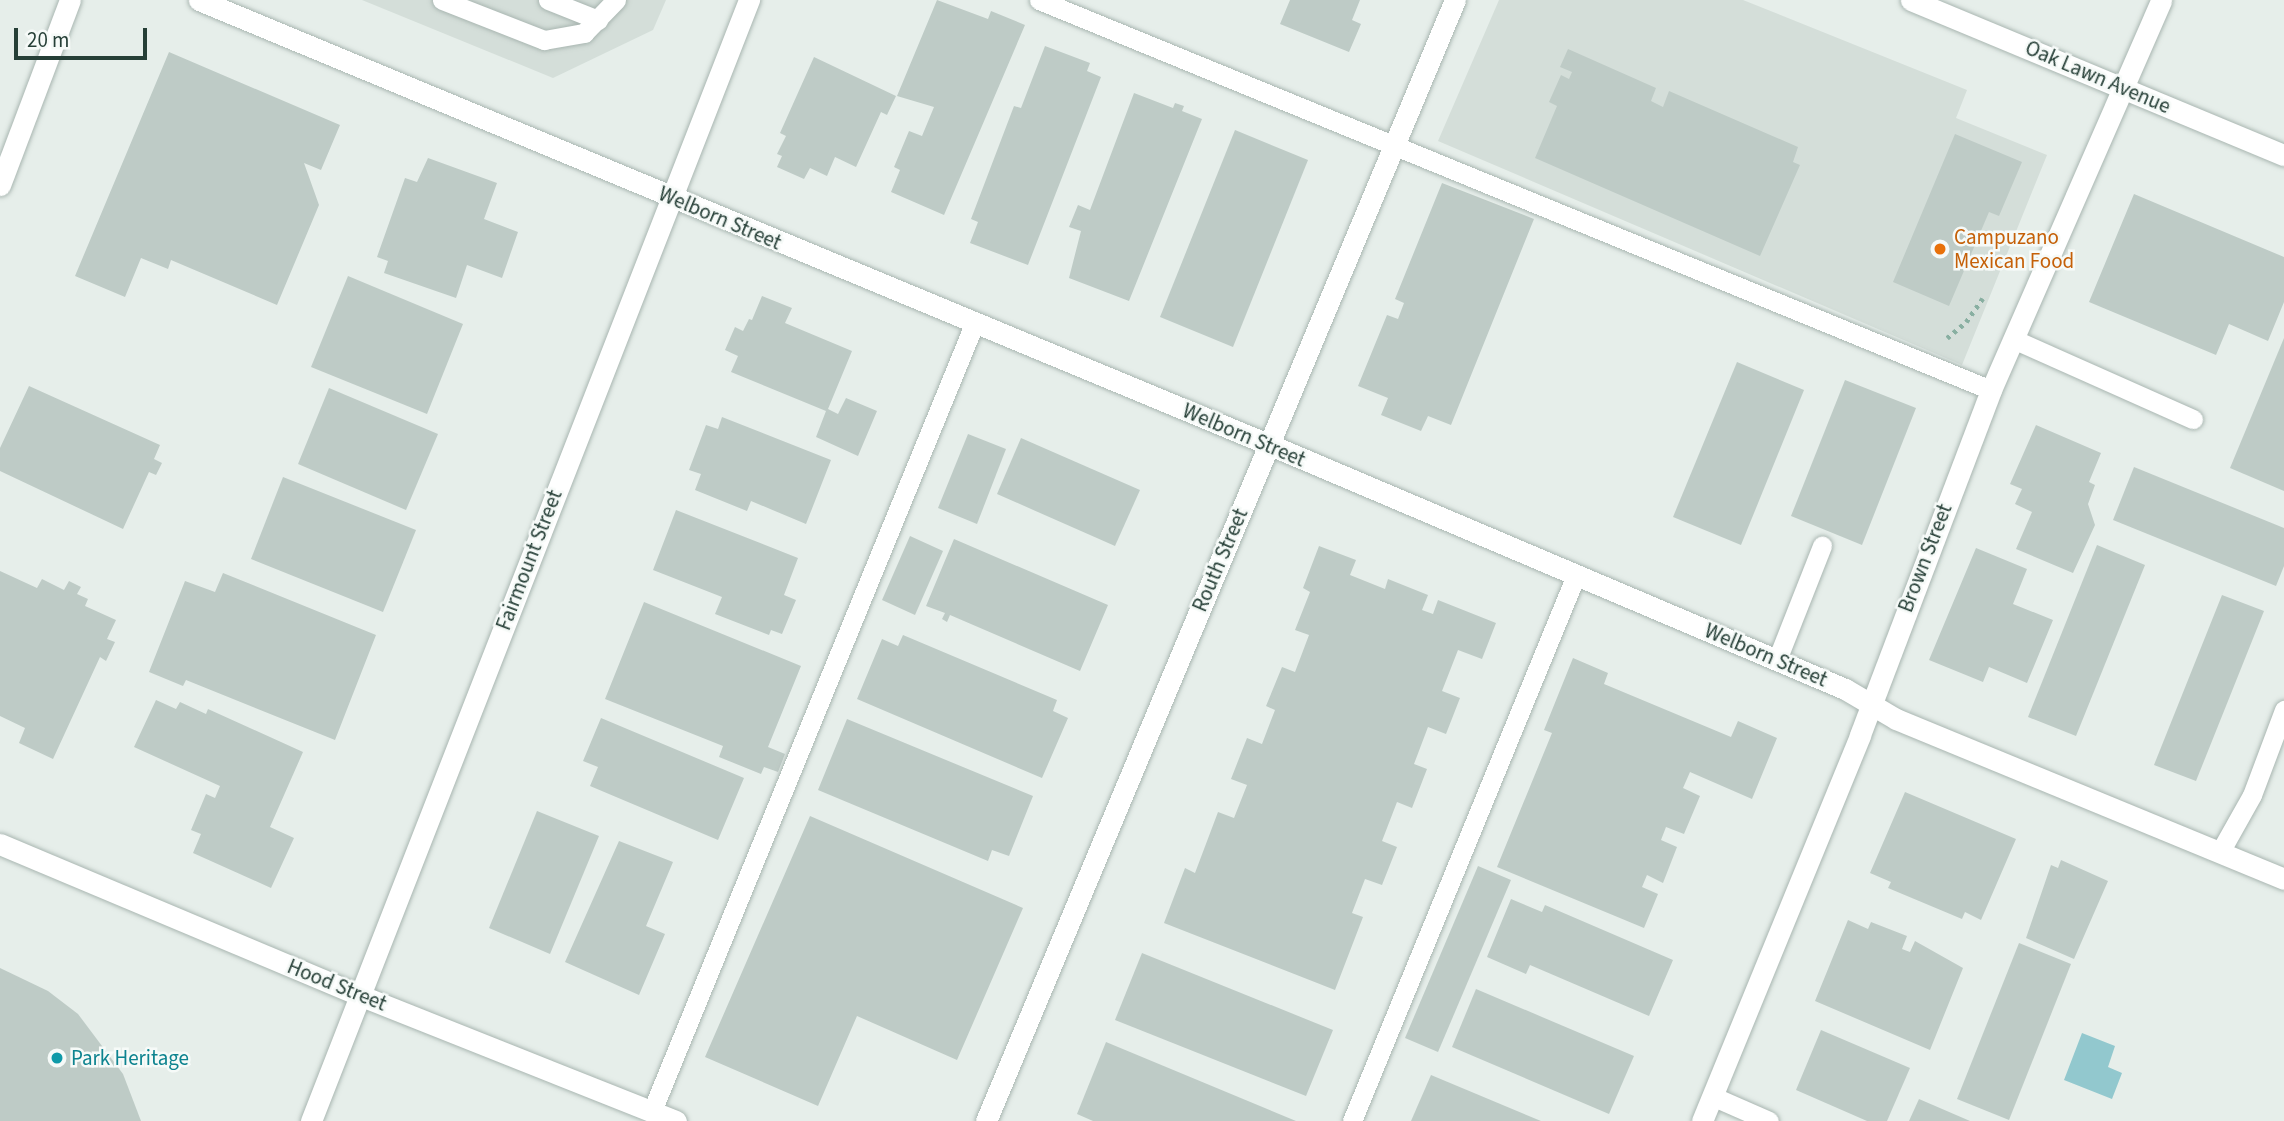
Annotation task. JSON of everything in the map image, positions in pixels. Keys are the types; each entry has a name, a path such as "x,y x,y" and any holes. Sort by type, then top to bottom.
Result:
{"street":[{"path":"0,185 70,0"},
{"name":"Welborn Street","path":"199,0 1268,444 1777,660 1871,704 1896,719 2284,879"},
{"name":"Fairmount Street","path":"310,1121 669,197 749,0"},
{"name":"Routh Street","path":"986,1121 1455,0"},
{"name":"Oak Lawn Avenue","path":"1911,0 2284,155"},
{"name":"Brown Street","path":"1702,1121 1871,704 1991,390 2161,0"},
{"name":"Hood Street","path":"0,844 359,995 676,1121"}],"lane":[{"path":"442,0 544,40 584,33 616,0"},
{"path":"548,0 598,20"},
{"path":"1039,0 1991,390"},
{"path":"652,1111 975,322"},
{"path":"2013,339 2193,419"},
{"path":"1777,660 1822,546"},
{"path":"1352,1121 1576,575"},
{"path":"2220,852 2252,795 2284,710"},
{"path":"1712,1096 1769,1121"}],"path":[{"path":"1915,358 1966,322 1983,298"}],"shaded area":[{"path":"362,0 666,0 653,30 553,78"},
{"path":"1499,0 1743,0 1967,90 1956,118 2047,155 1962,365 1438,141"}],"water":[{"path":"2082,1033 2115,1046 2108,1067 2122,1073 2112,1099 2064,1080"}],"building":[{"path":"937,0 988,19 991,11 1025,25 944,215 891,192 900,170 894,167 909,131 922,136 934,107 897,96"},
{"path":"1290,0 1360,0 1352,20 1361,24 1349,52 1280,24"},
{"path":"1045,46 1090,63 1087,71 1101,77 1028,265 970,243 978,222 971,219 1014,106 1021,108"},
{"path":"1568,49 1656,88 1651,101 1663,107 1669,91 1798,147 1793,162 1800,165 1760,256 1535,158 1557,106 1549,102 1561,75 1569,79 1572,72 1560,67"},
{"path":"169,52 340,125 321,170 304,163 319,205 277,305 171,260 168,269 141,258 125,297 75,276"},
{"path":"814,57 896,96 887,115 881,112 856,167 835,157 827,176 810,168 804,179 777,167 782,156 777,154 786,136 780,133"},
{"path":"1134,93 1173,108 1175,103 1184,106 1182,111 1202,119 1129,301 1069,278 1081,231 1069,227 1078,205 1090,210"},
{"path":"1235,130 1308,160 1233,347 1160,317"},
{"name":"Campuzano Mexican Food","path":"1955,134 2022,162 1999,216 1989,212 1949,306 1893,282"},
{"path":"428,158 497,183 484,219 518,232 502,278 467,265 456,298 384,273 388,261 377,257 405,178 417,182"},
{"path":"1442,183 1534,219 1451,425 1428,416 1421,431 1381,415 1388,398 1358,386 1387,315 1398,319 1404,303 1395,299"},
{"path":"2134,194 2284,257 2284,302 2268,341 2229,324 2216,355 2089,302"},
{"path":"348,276 463,324 427,414 311,367"},
{"path":"762,296 792,308 785,323 852,351 828,409 838,414 846,398 877,411 858,456 816,437 826,411 731,372 738,356 725,350 735,327 743,331 749,319 752,320"},
{"path":"2284,338 2284,491 2230,468"},
{"path":"1737,362 1804,390 1741,545 1673,517"},
{"path":"1845,380 1916,408 1862,545 1791,516"},
{"path":"29,386 160,445 154,459 162,463 156,475 149,472 123,529 0,471 0,448"},
{"path":"329,388 438,434 406,510 298,464"},
{"path":"722,417 831,460 806,524 751,501 747,511 695,490 701,474 689,470 706,425 718,429"},
{"path":"2036,425 2101,453 2089,482 2095,485 2088,504 2095,525 2073,573 2016,549 2032,512 2015,504 2022,489 2010,484"},
{"path":"968,434 1006,449 977,524 938,508"},
{"path":"1021,438 1140,490 1115,546 997,494"},
{"path":"2134,467 2284,528 2284,566 2276,586 2113,520"},
{"path":"283,477 416,530 383,612 251,559"},
{"path":"676,510 798,558 784,595 796,600 782,634 771,630 769,635 715,614 722,597 653,570"},
{"path":"910,536 943,551 915,615 882,600"},
{"path":"954,539 1108,605 1080,671 950,615 947,622 942,619 945,613 926,606"},
{"path":"2097,545 2145,565 2076,736 2028,717"},
{"path":"1319,546 1356,560 1350,575 1385,589 1388,579 1428,595 1422,610 1433,614 1438,600 1496,623 1482,659 1458,650 1442,691 1460,698 1446,734 1428,727 1414,764 1427,769 1412,808 1397,802 1382,841 1397,847 1382,885 1365,879 1352,913 1363,917 1335,990 1164,923 1185,868 1195,873 1218,812 1234,818 1247,785 1231,779 1247,738 1262,744 1275,710 1266,706 1282,667 1295,672 1309,635 1295,630 1310,592 1303,588"},
{"path":"1976,548 2027,569 2013,604 2053,620 2027,683 1989,667 1983,682 1929,660"},
{"path":"0,571 37,588 42,579 64,590 69,581 81,587 77,594 88,599 85,606 116,620 107,639 115,642 106,661 100,657 53,759 19,743 25,728 0,716"},
{"path":"223,573 376,635 335,740 186,680 183,686 149,672 185,581 215,592"},
{"path":"2222,595 2264,611 2196,781 2154,765"},
{"path":"644,602 801,666 768,747 785,754 778,772 764,767 761,774 719,757 723,746 605,699"},
{"path":"903,635 1057,700 1053,711 1068,718 1042,778 857,699 882,639 898,646"},
{"path":"1573,658 1608,673 1604,684 1731,737 1738,721 1777,738 1752,799 1690,772 1683,788 1700,796 1684,834 1666,827 1661,840 1677,847 1663,883 1647,875 1642,887 1658,894 1644,928 1497,867 1552,733 1544,730"},
{"path":"156,700 176,709 180,702 206,714 208,709 303,752 270,827 294,838 271,888 193,853 201,834 191,830 206,794 215,798 220,786 134,747"},
{"path":"601,718 744,778 718,840 590,786 598,767 583,761"},
{"path":"847,719 1033,796 1009,856 992,850 988,861 818,790"},
{"path":"1905,792 2016,839 1981,920 1965,912 1962,919 1888,888 1891,882 1870,873"},
{"path":"537,811 599,836 550,954 489,928"},
{"path":"810,816 1023,908 957,1060 857,1016 818,1106 705,1057"},
{"path":"619,841 673,862 646,926 665,934 639,995 565,962"},
{"path":"2061,860 2108,881 2074,959 2026,938 2051,865 2058,868"},
{"path":"1478,866 1511,880 1438,1052 1405,1038"},
{"path":"1511,899 1542,912 1545,905 1673,960 1649,1016 1530,965 1526,974 1487,957"},
{"path":"1848,920 1868,929 1871,922 1907,936 1902,949 1910,952 1915,941 1963,968 1930,1050 1815,1001"},
{"path":"2019,943 2071,964 2009,1120 1957,1099"},
{"path":"1142,953 1333,1030 1306,1096 1115,1020"},
{"name":"Park Heritage","path":"0,968 48,991 78,1014 123,1074 141,1121 0,1121"},
{"path":"1476,989 1634,1056 1609,1114 1452,1047"},
{"path":"1821,1030 1910,1068 1887,1121 1867,1121 1796,1090"},
{"path":"1106,1042 1296,1121 1093,1121 1077,1114"},
{"path":"1431,1075 1541,1121 1411,1121"},
{"path":"1919,1099 1970,1121 1909,1121"}],"place":[{"name":"Campuzano Mexican Food","path":"1940,249"},
{"name":"Park Heritage","path":"57,1058"}]}
